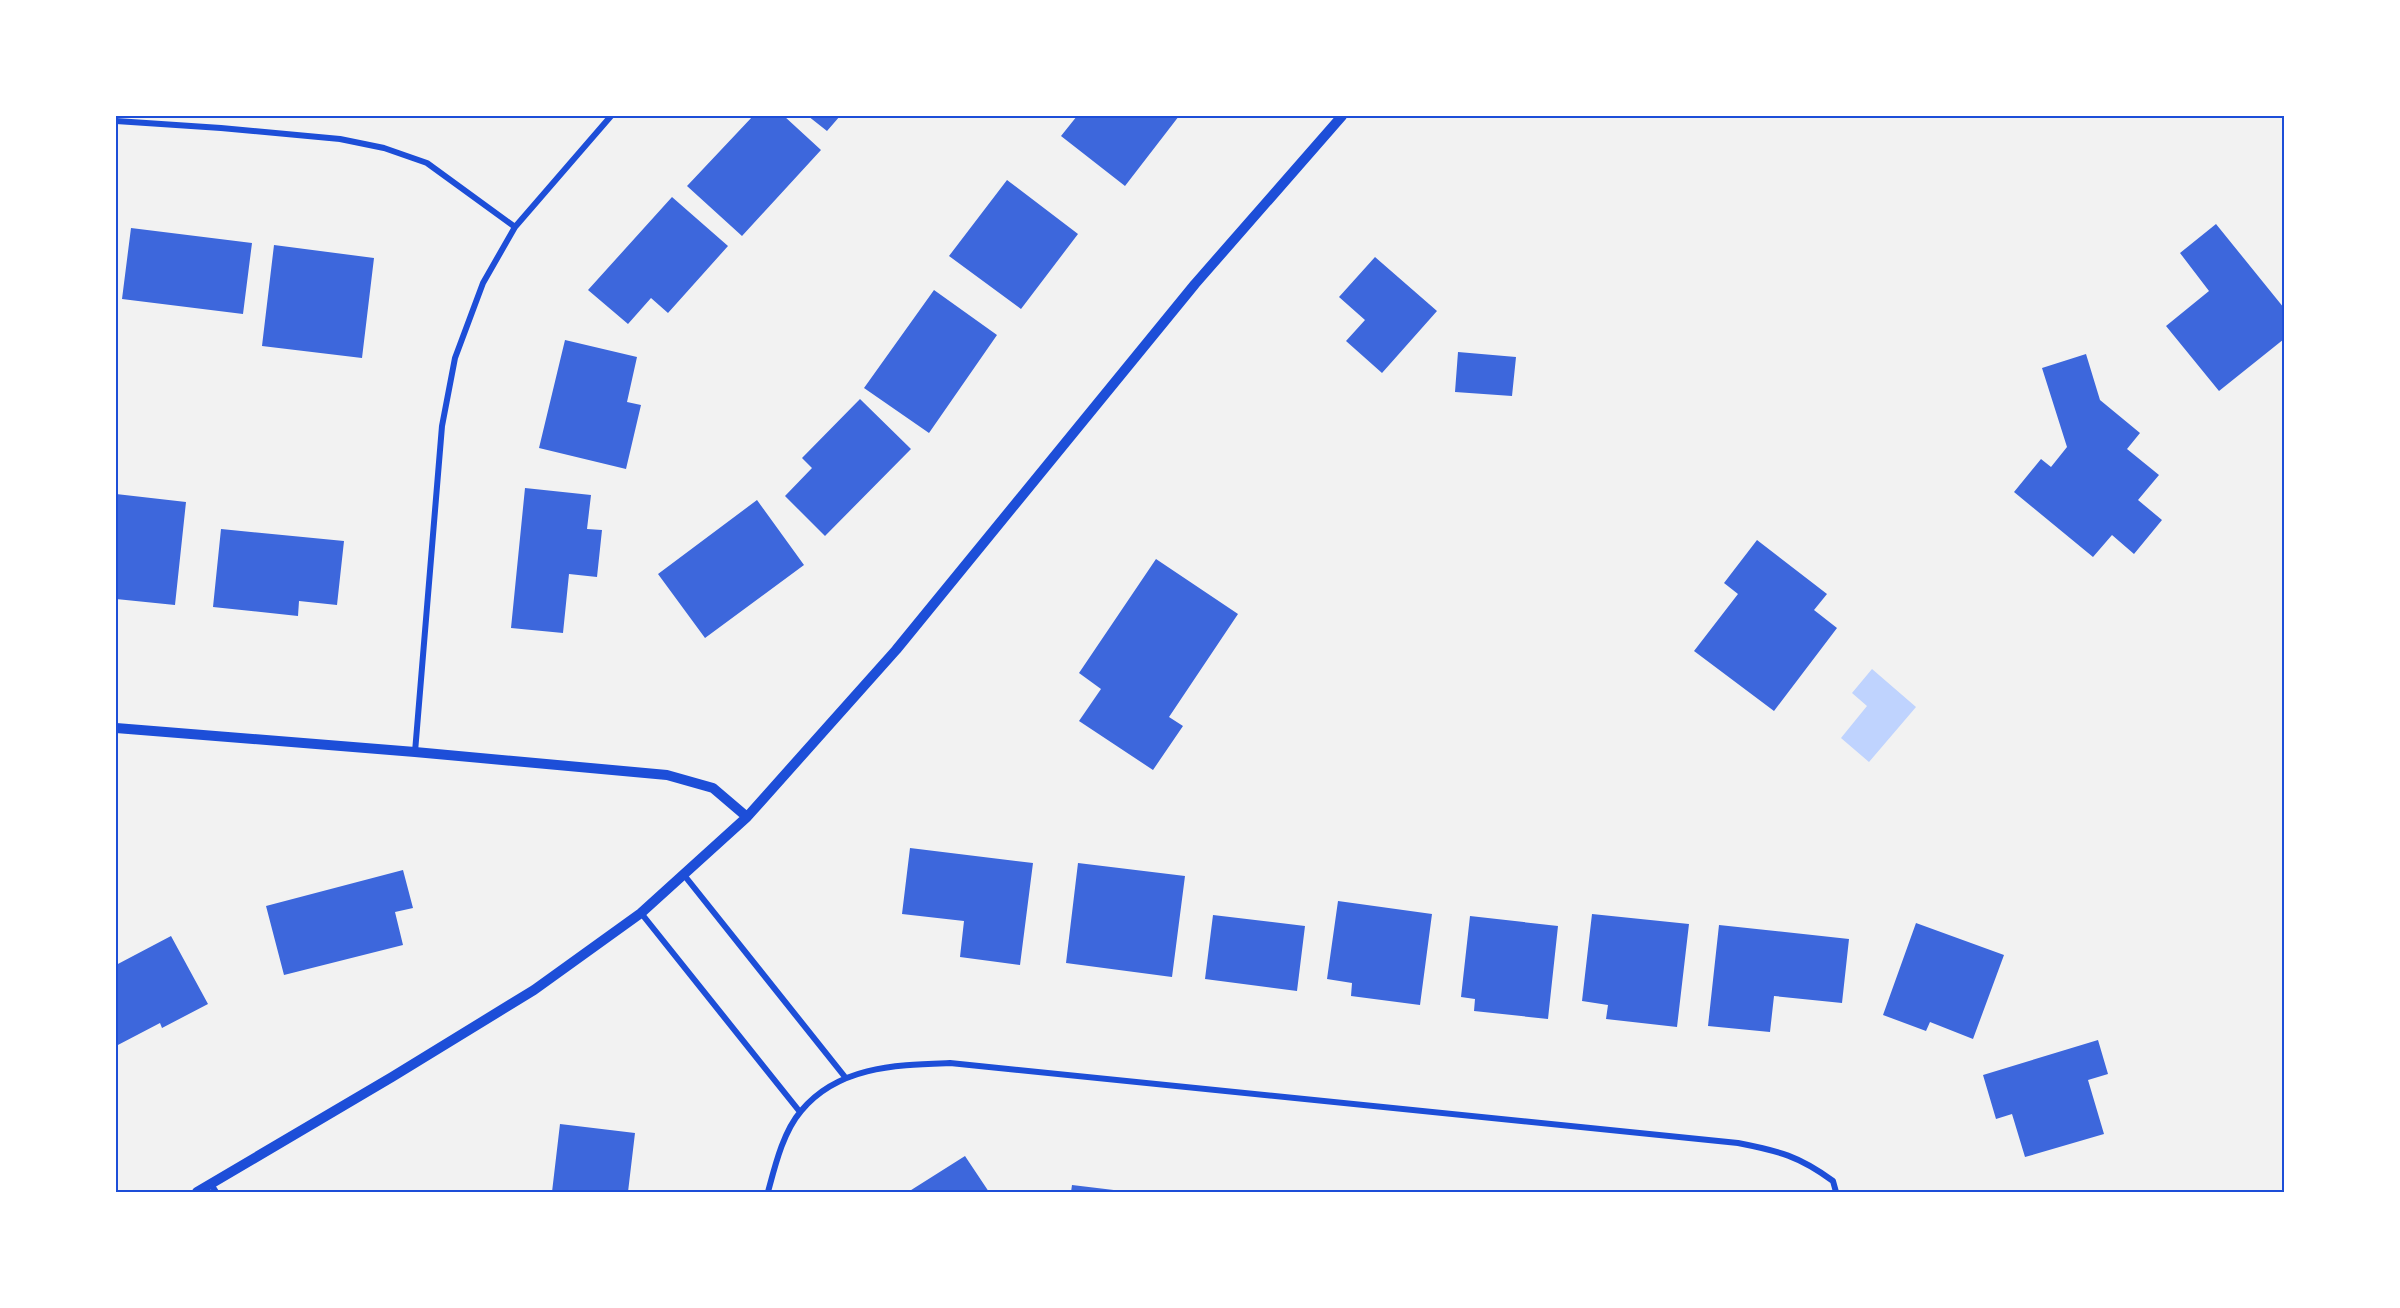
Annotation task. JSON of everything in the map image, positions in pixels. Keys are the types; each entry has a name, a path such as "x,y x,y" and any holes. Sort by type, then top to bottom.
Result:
{"street":[{"path":"415,752 442,426 455,358 483,283 515,226 611,116"},
{"path":"197,1192 213,1188 534,990 641,913 747,817 896,650 1195,284 1342,116"},
{"path":"116,121 340,139 384,148 427,163 515,226"},
{"path":"116,728 667,775 713,788 747,817"},
{"path":"684,875 845,1077"},
{"path":"641,913 800,1112"},
{"path":"768,1192 785,1141 800,1112 819,1093 845,1077 880,1068 950,1063 1738,1143 1779,1151 1809,1163 1833,1181 1836,1192"}],"water":[{"path":"1872,669 1916,707 1869,762 1841,738 1867,706 1852,693"}],"building":[{"path":"753,116 784,116 821,150 742,236 687,186"},
{"path":"808,116 840,116 827,131"},
{"path":"1077,116 1179,116 1125,186 1061,136"},
{"path":"1007,180 1078,234 1021,309 949,256"},
{"path":"672,197 728,246 668,313 651,298 628,324 588,290"},
{"path":"2216,224 2284,308 2284,339 2219,391 2166,326 2209,291 2180,253"},
{"path":"131,228 252,243 243,314 122,299"},
{"path":"274,245 374,258 362,358 262,346"},
{"path":"1375,257 1437,311 1382,373 1346,341 1365,320 1339,297"},
{"path":"934,290 997,335 929,433 864,388"},
{"path":"565,340 637,357 627,402 641,405 626,469 539,448"},
{"path":"1458,352 1516,357 1512,396 1455,392"},
{"path":"2086,354 2100,400 2140,433 2127,449 2159,475 2138,500 2162,520 2134,554 2112,535 2093,557 2014,492 2041,459 2051,467 2067,447 2042,368"},
{"path":"860,399 911,449 825,536 785,496 812,468 802,458"},
{"path":"525,488 591,495 587,529 602,530 597,577 569,574 563,633 511,628"},
{"path":"116,494 186,502 175,605 116,599"},
{"path":"757,500 804,565 705,638 658,574"},
{"path":"221,529 344,541 337,605 299,601 298,616 213,607"},
{"path":"1757,540 1827,594 1814,610 1837,628 1774,711 1694,651 1738,594 1724,583"},
{"path":"1156,559 1238,614 1169,717 1183,726 1153,770 1079,721 1101,689 1079,673"},
{"path":"910,848 1033,863 1020,965 960,957 964,921 902,914"},
{"path":"1078,863 1185,876 1172,977 1066,963"},
{"path":"403,870 413,908 395,912 403,945 284,975 266,906"},
{"path":"1338,901 1432,914 1420,1005 1351,996 1352,983 1327,979"},
{"path":"1592,914 1689,924 1677,1027 1606,1019 1608,1005 1582,1001"},
{"path":"1213,915 1305,926 1297,991 1205,979"},
{"path":"1470,916 1558,926 1548,1019 1474,1011 1475,999 1461,997"},
{"path":"1916,923 2004,955 1973,1039 1930,1022 1926,1031 1883,1015"},
{"path":"1719,925 1849,939 1842,1003 1774,996 1770,1032 1708,1026"},
{"path":"171,936 208,1004 162,1028 160,1023 116,1046 116,965"},
{"path":"2098,1040 2108,1074 2088,1080 2104,1134 2025,1157 2012,1114 1996,1119 1983,1075"},
{"path":"560,1124 635,1133 628,1192 552,1192"},
{"path":"965,1156 989,1192 908,1192"},
{"path":"1072,1185 1122,1191 1122,1192 1071,1192"}]}
